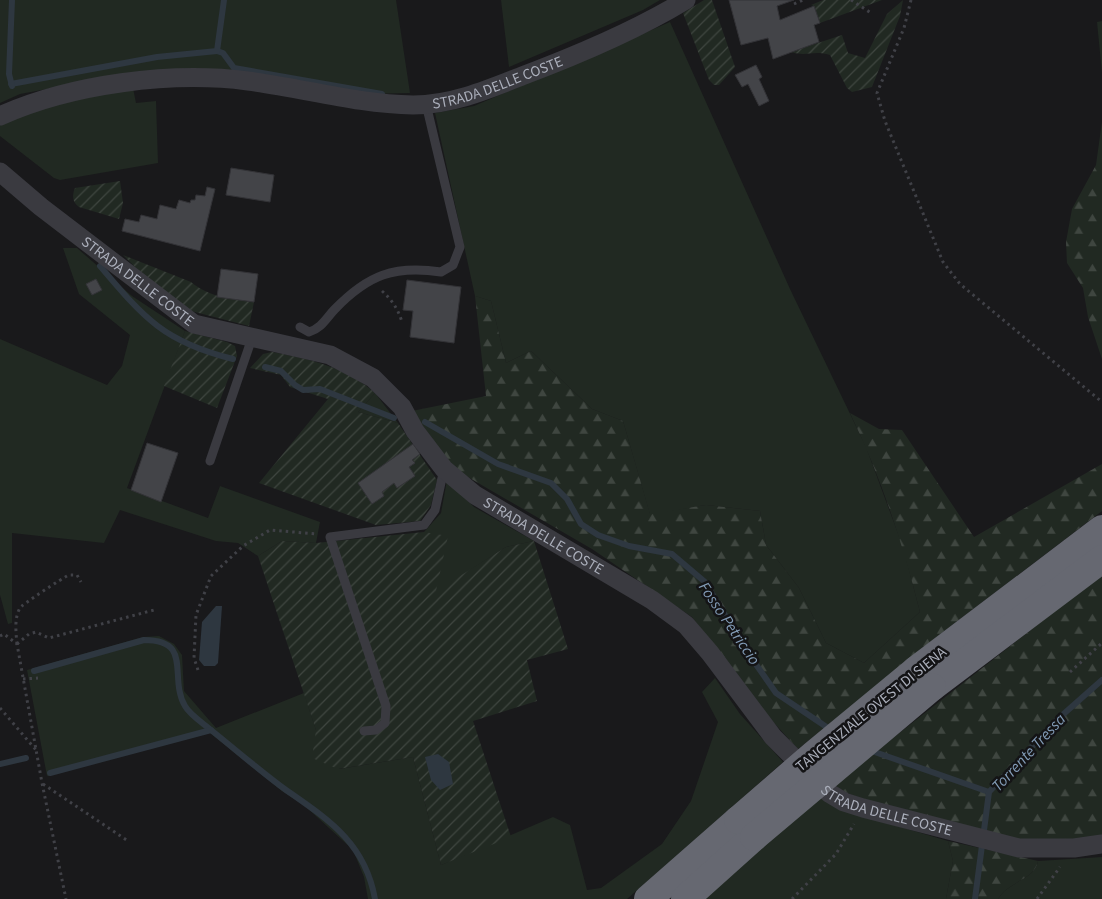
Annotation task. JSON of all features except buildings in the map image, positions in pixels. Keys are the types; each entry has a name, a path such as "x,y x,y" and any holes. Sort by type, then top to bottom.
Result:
{"highway":[{"name":"TANGENZIALE OVEST DI SIENA","path":"685,899 812,755 916,670 1102,530"},
{"name":"TANGENZIALE OVEST DI SIENA","path":"648,899 746,828 1102,559"}],"street":[{"name":"STRADA DELLE COSTE","path":"0,116 47,98 131,81 190,76 248,81 365,102 426,104 474,95 563,61 686,0"},
{"name":"STRADA DELLE COSTE","path":"0,172 49,213 194,324 330,355 372,378 402,408 415,431 444,469 475,495 652,600 686,625 710,653 773,737 829,793 844,802 863,808 1019,848 1074,848 1102,844"}],"lane":[{"path":"300,327 310,332 317,330 334,310 360,288 389,271 418,268 441,272 453,265 460,247 426,104"},
{"path":"210,461 252,338"},
{"path":"364,731 376,730 385,723 386,706 330,537 424,525 435,510 444,469"}],"path":[{"path":"794,4 803,0"},
{"path":"851,0 871,13"},
{"path":"911,0 904,28 877,93 885,120 943,262 960,284 1102,402"},
{"path":"374,280 400,314 402,322"},
{"path":"198,670 194,658 196,615 211,576 243,546 270,530 311,532 330,537"},
{"path":"66,899 36,751 17,644 16,626 18,610 23,604 44,593 56,582 70,575 77,575 81,582"},
{"path":"17,644 29,634 36,632 49,638 154,610"},
{"path":"0,636 4,634 17,644"},
{"path":"1070,672 1102,643"},
{"path":"24,679 38,678"},
{"path":"0,708 36,751"},
{"path":"42,783 128,841"},
{"path":"792,899 836,854 863,808"},
{"path":"1037,899 1074,848"}],"green space":[{"path":"0,0 396,0 410,93 365,94 244,73 194,68 134,73 20,94 0,103"},
{"path":"501,0 660,0 643,10 509,67"},
{"path":"704,0 712,0 735,67 719,85 714,85 709,80 683,13"},
{"path":"823,0 882,0 820,23 814,6 811,5"},
{"path":"903,0 900,16 872,87 852,92 847,88 830,55 791,52 842,35 848,53 865,58 887,14"},
{"path":"1102,21 1102,73 1097,22"},
{"path":"670,22 790,289 866,447 903,547 920,612 864,663 826,643 799,588 766,545 760,511 706,505 650,515 623,421 592,409 531,351 506,363 491,301 475,296 435,113 474,106"},
{"path":"133,88 136,103 156,101 158,163 60,180 54,178 0,136 0,124 51,105"},
{"path":"1102,122 1102,359 1088,317 1083,288 1067,263 1066,242 1072,209 1096,165"},
{"path":"120,181 123,203 119,219 79,207 74,201 75,188"},
{"path":"63,248 77,248 132,296 185,331 127,488 208,518 220,486 320,522 316,543 282,541 258,556 238,543 216,541 120,510 104,543 12,533 12,623 8,624 0,595 0,339 107,385 122,366 130,335 79,294"},
{"path":"123,255 191,282 213,294 254,302 249,326 191,311 151,283"},
{"path":"475,296 491,301 506,363 531,351 592,409 623,421 650,514 706,505 760,511 766,545 799,588 826,643 864,663 920,612 890,511 872,462 850,413 879,429 902,430 974,537 1102,464 1102,511 939,635 798,749 765,713 692,617 592,549 461,473 448,461 412,411 486,396"},
{"path":"185,331 227,342 235,346 237,356 217,408 164,386"},
{"path":"272,352 314,361 340,370 375,393 358,412 398,423 437,480 431,505 420,521 376,525 259,483 328,399 290,387 281,375 250,368 263,354"},
{"path":"375,393 398,423 358,412"},
{"path":"447,480 474,507 534,541 506,547 436,592 424,532 441,513"},
{"path":"424,532 448,536 436,591 506,547 534,541 568,649 527,660 537,701 473,721 511,837 441,865 413,757 338,769 312,758 316,730 258,556 282,541 316,543"},
{"path":"1102,574 1102,837 1039,842 1018,839 867,800 847,793 833,785"},
{"path":"159,636 174,644 182,655 184,691 216,728 304,693 316,730 339,769 413,757 441,865 553,817 570,825 587,890 601,888 662,844 691,801 718,722 702,692 715,678 740,714 783,762 627,899 368,899 364,877 353,850 305,806 282,791 210,733 47,776 27,670 143,637"},
{"path":"822,796 843,810 948,841 953,861 946,899 701,899"},
{"path":"948,841 1038,861 1036,867 1027,877 1008,888 998,899 946,899 953,861"},
{"path":"1102,857 1102,899 998,899 1008,888 1027,877 1036,867 1038,861"}],"shaded area":[{"path":"216,606 222,606 218,663 215,666 204,666 199,660 202,622"},
{"path":"438,754 449,762 453,784 440,790 431,780 425,757"}],"waterway":[{"path":"12,0 9,74 12,86"},
{"path":"11,84 157,57 217,51 224,0"},
{"path":"217,51 223,53 234,68 382,94"},
{"name":"Fosso Petriccio","path":"100,266 143,314 157,326 189,345 233,359"},
{"name":"Fosso Petriccio","path":"265,367 281,371 303,390 320,389 394,418"},
{"name":"Fosso Petriccio","path":"425,422 498,464 551,483 567,499 581,524 598,535 629,546 672,554 705,582 748,653 776,693 831,730"},
{"path":"34,671 144,640 159,642 169,646 174,653 177,662 180,695 185,706 193,716 211,730"},
{"name":"Torrente Tressa","path":"975,899 989,792 1059,718 1102,680"},
{"path":"50,773 211,730 276,783 317,812 343,835 363,863 370,879 375,899"},
{"name":"Fosso Petriccio","path":"869,750 989,792"},
{"path":"0,764 26,758"}]}
